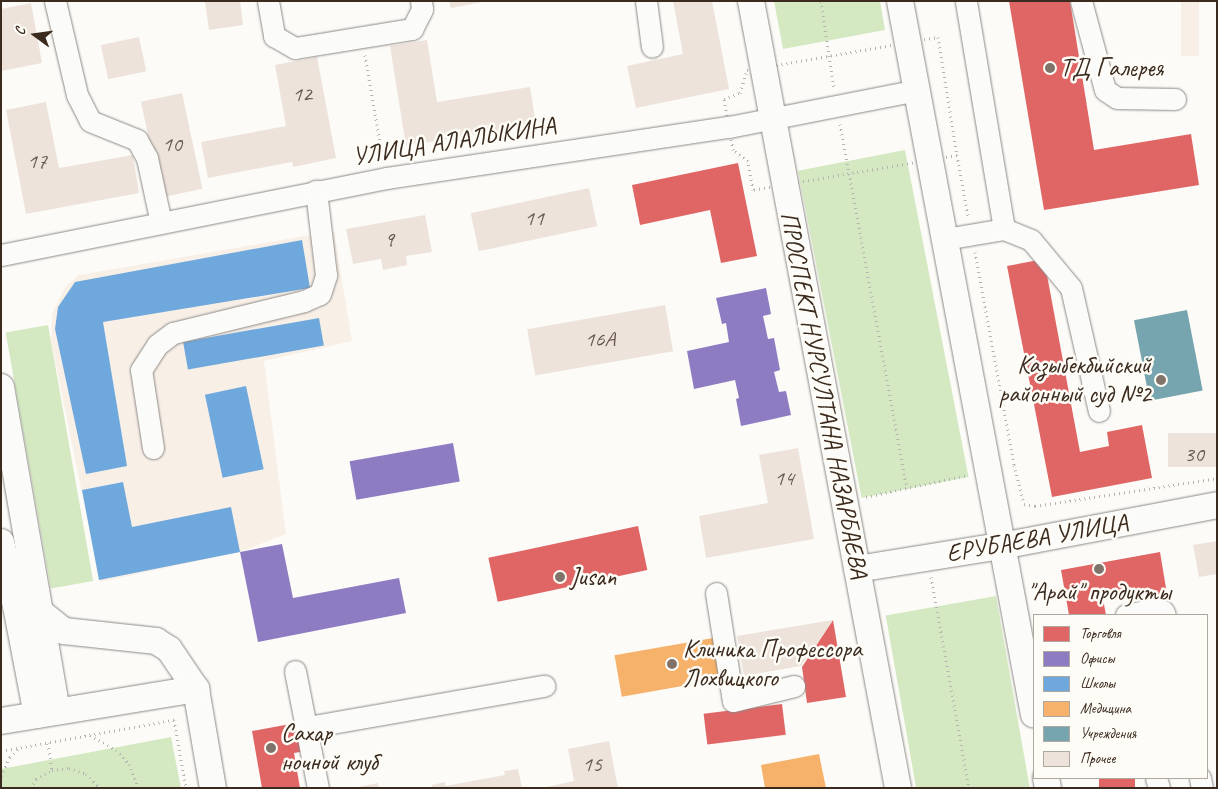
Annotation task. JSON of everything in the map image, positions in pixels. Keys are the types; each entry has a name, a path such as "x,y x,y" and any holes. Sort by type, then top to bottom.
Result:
{"main road":[{"name":"ПРОСПЕКТ НУРСУЛТАНА НАЗАРБАЕВА","path":"751,1 898,788"},
{"path":"900,1 1001,546 1033,705"},
{"path":"1,387 28,609 47,713"},
{"name":"ЕРУБАЕВА УЛИЦА","path":"857,569 1001,546 1217,506"},
{"path":"1,542 28,609 64,631 162,643 169,649 196,689 213,788"},
{"path":"1,636 28,609"},
{"path":"1,722 196,689"}],"street":[{"path":"55,1 77,95 90,121 137,140 147,158 161,222"},
{"path":"268,1 274,36 295,48 412,28 422,9 421,1"},
{"path":"646,1 652,47"},
{"path":"966,1 1004,229"},
{"path":"1082,1 1105,90 1118,98 1175,99"},
{"name":"УЛИЦА АЛАЛЫКИНА","path":"1,255 386,178 729,127 917,90"},
{"path":"154,448 141,370 157,345 173,332 304,301 320,294 326,275 316,191"},
{"path":"945,239 1004,229 1031,240 1071,288 1099,411"},
{"path":"716,593 732,701 794,686"},
{"path":"1131,614 1154,609 1163,611 1164,614"},
{"path":"295,671 308,727 318,788"},
{"path":"308,727 544,686"}],"path":[{"path":"821,1 837,106 907,488"},
{"path":"361,37 386,178"},
{"path":"957,155 1014,464 1024,504 1035,506 1217,478"},
{"path":"844,501 1014,464"},
{"path":"927,557 969,788"},
{"path":"1,751 174,720 186,788"},
{"path":"90,735 116,750 129,764 138,788"},
{"path":"48,743 52,770"},
{"path":"1,776 10,756 19,748"},
{"path":"30,788 36,779 52,770 69,768 86,774 100,788"}],"shaded area":[{"path":"1181,1 1199,1 1199,56 1181,56"},
{"path":"334,231 352,341 264,361 286,534 240,552 100,582 51,341 52,314 66,286 79,275"}],"green space":[{"path":"774,1 880,1 885,30 783,49"},
{"path":"905,150 969,477 862,498 798,171"},
{"path":"48,325 93,581 51,589 6,332"},
{"path":"996,596 1030,788 916,788 886,615"},
{"path":"171,737 181,788 1,788 1,769"}],"building: Торговля":[{"name":"ТД Галерея","path":"1009,1 1070,1 1094,150 1191,134 1199,185 1044,210"},
{"path":"738,163 757,256 721,263 710,210 640,225 632,185"},
{"path":"1044,259 1080,452 1109,446 1107,432 1142,425 1152,478 1052,497 1007,266"},
{"path":"638,526 647,570 498,602 488,558"},
{"path":"1160,552 1167,594 1132,601 1131,594 1103,599 1106,614 1069,614 1061,570"},
{"path":"833,620 846,697 807,703 802,667"},
{"path":"782,704 786,735 707,744 704,714"},
{"path":"301,722 306,751 294,753 300,788 262,788 252,731"},
{"path":"1099,779 1135,779 1135,788 1099,788"}],"building: Офисы":[{"path":"766,288 771,314 763,316 768,339 774,338 780,370 774,372 779,392 786,391 791,415 741,426 736,399 739,398 735,380 694,389 687,351 729,342 726,323 722,324 716,298"},
{"path":"453,443 460,481 356,500 350,461"},
{"path":"282,544 293,598 399,578 406,613 258,642 240,552"}],"building: Школы":[{"path":"302,240 310,288 103,322 127,466 86,474 55,329 58,307 75,282"},
{"path":"319,318 324,346 188,370 183,342"},
{"path":"246,386 264,469 223,478 205,395"},
{"path":"123,482 132,527 231,507 240,552 99,580 82,490"}],"building: Медицина":[{"path":"713,638 720,679 622,697 615,655"},
{"path":"819,754 826,788 765,788 761,765"}],"building: Учреждения":[{"path":"1187,310 1203,390 1150,401 1134,320"}],"building: Прочее":[{"path":"205,1 240,1 243,25 209,30"},
{"path":"449,1 483,1 483,2 451,8"},
{"path":"673,1 712,1 729,89 636,108 627,66 683,54"},
{"path":"31,3 42,63 1,71 1,9"},
{"path":"139,37 146,71 108,79 101,45"},
{"path":"427,40 437,102 530,87 536,124 406,146 390,46"},
{"path":"317,57 336,158 293,167 292,162 208,178 201,142 286,126 275,65"},
{"path":"182,93 202,189 161,198 141,102"},
{"path":"46,102 59,168 133,155 139,193 26,214 6,110"},
{"path":"589,188 597,226 479,251 471,213"},
{"path":"425,215 432,252 406,256 407,265 383,270 381,259 353,264 346,229"},
{"path":"665,305 673,351 535,376 527,329"},
{"path":"1168,433 1217,433 1217,467 1168,467"},
{"path":"798,448 814,539 706,558 699,516 768,503 759,455"},
{"path":"1217,541 1217,574 1199,577 1193,545"},
{"path":"833,620 801,666 744,676 737,636"},
{"path":"609,741 618,788 542,788 574,781 568,749"},
{"path":"518,769 522,788 432,788 432,785 445,782 445,786 505,775 504,771"},
{"path":"378,783 379,788 358,788 358,787"}],"place":[{"name":"ТД Галерея","path":"1050,68"},
{"name":"Казыбекбийский районный суд №2","path":"1161,380"},
{"name":"\"Арай\" продукты","path":"1099,569"},
{"name":"Jusan","path":"560,577"},
{"name":"Клиника Профессора Лохвицкого","path":"672,664"},
{"name":"Сахар ночной клуб","path":"271,748"}]}
